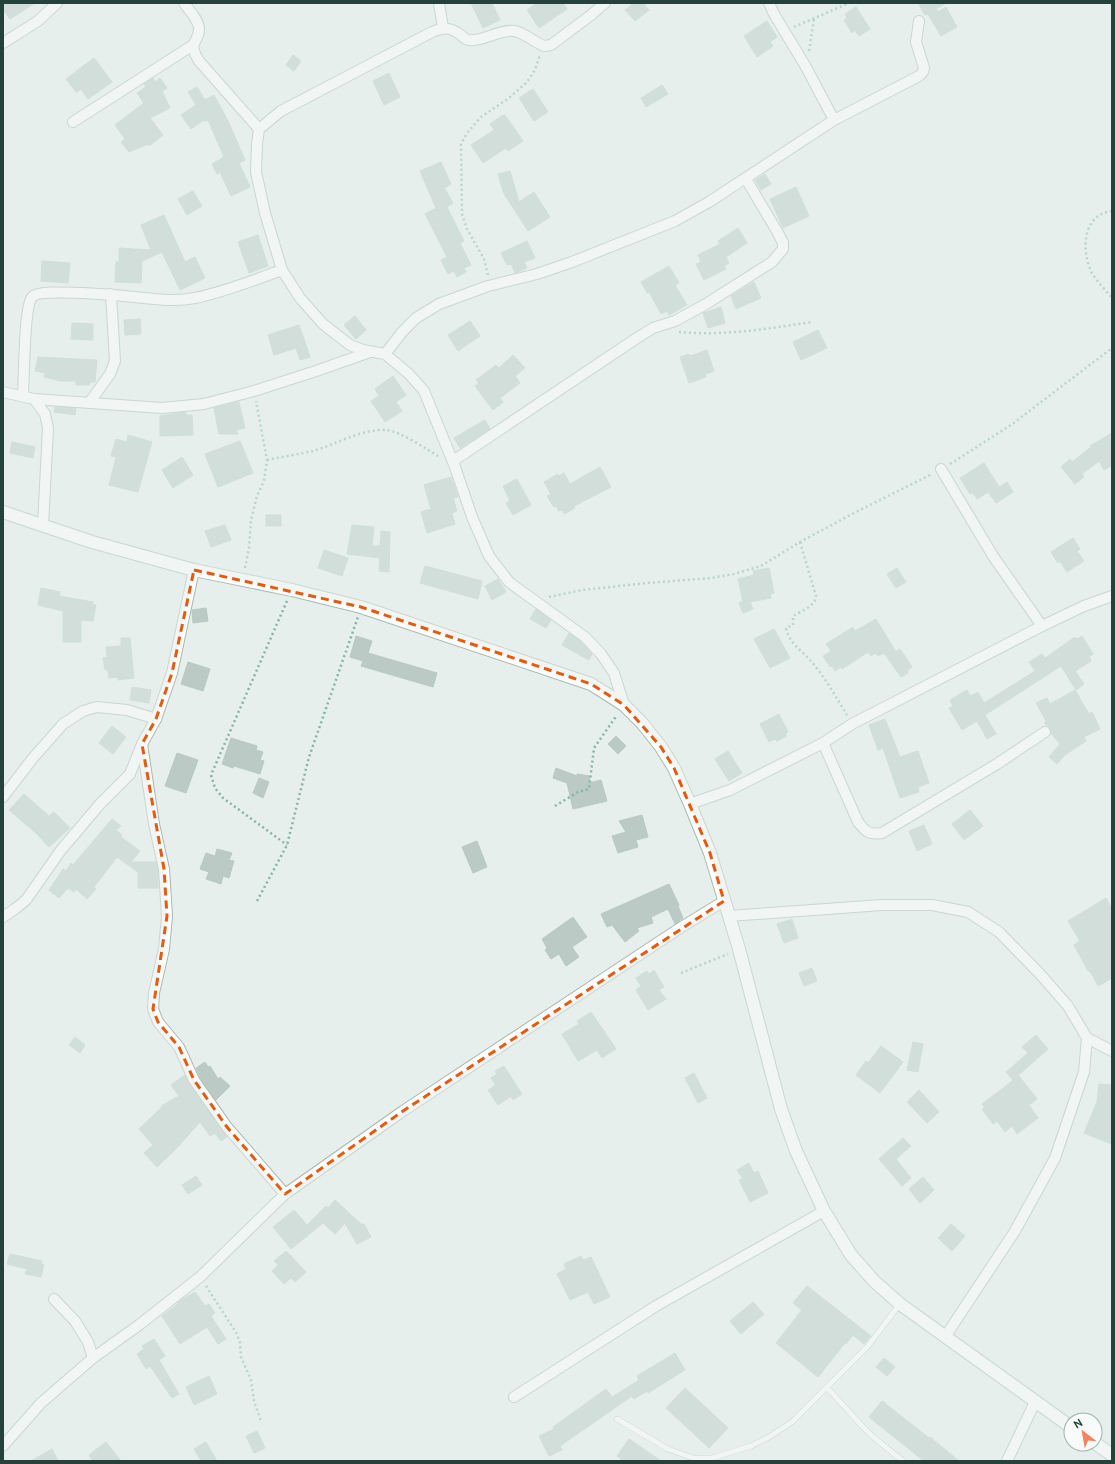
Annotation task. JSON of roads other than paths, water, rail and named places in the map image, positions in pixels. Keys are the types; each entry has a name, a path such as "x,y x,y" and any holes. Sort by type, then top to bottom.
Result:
{"street":[{"path":"3,43 38,21 57,3"},
{"path":"73,122 192,45 199,30 192,14 184,3"},
{"path":"439,3 443,28"},
{"path":"605,3 551,45 544,46 512,31 505,31 475,40 466,40 455,31 443,28 281,111 259,129 256,172 265,213 282,270 300,298 323,324 350,345 370,352 385,354 409,374 424,391 454,464 472,517 490,556 509,582 585,637 602,654 614,673 624,705"},
{"path":"769,3 806,67 834,120"},
{"path":"385,354 403,331 416,318 439,304 488,286 537,274 572,262 675,221 746,179 834,120 920,76 924,68 916,42 920,21"},
{"path":"192,45 194,53 199,61 259,129"},
{"path":"454,464 634,340 653,328 675,321 706,304 772,262 783,249 783,243 746,179"},
{"path":"23,396 26,328 29,303 32,297 36,294 111,294 168,300 194,298 230,288 282,270"},
{"path":"89,403 110,374 115,361 111,294"},
{"path":"3,392 34,399 162,408 185,407 204,404 254,391 370,352"},
{"path":"34,399 44,414 48,428 43,525"},
{"path":"941,469 993,556 1042,626"},
{"path":"3,512 92,542 194,570 292,590 361,607 591,684 624,705 642,723 661,747 674,768 710,853 740,949 781,1109 796,1151 824,1211 851,1255 874,1281 900,1304 1063,1421"},
{"path":"3,917 26,900 61,850 100,804 130,774 142,744 156,719 172,673 194,570"},
{"path":"690,804 730,790 823,742 852,724 1042,626 1084,606 1112,596"},
{"path":"3,797 33,758 63,724 83,711 98,706 127,710 156,719"},
{"path":"823,742 858,822 865,830 873,834 882,833 997,764 1044,732"},
{"path":"142,744 154,824 164,869 167,916 164,949 154,993 153,1009 158,1022 179,1047 194,1080 228,1127 285,1194"},
{"path":"3,1446 42,1403 93,1358 139,1325 200,1277 285,1194 403,1111 667,936 724,901"},
{"path":"729,916 882,905 932,905 968,912 999,932 1040,974 1068,1006 1087,1038 1112,1051"},
{"path":"945,1337 1016,1231 1055,1158 1084,1072 1087,1038"},
{"path":"514,1397 656,1306 824,1211"},
{"path":"54,1299 75,1321 88,1342 93,1358"},
{"path":"1007,1461 1035,1402"},
{"path":"1103,1449 1112,1455"}],"lane":[{"path":"617,1419 668,1449 692,1458 712,1458 751,1446 769,1437 792,1422 868,1346 900,1304"},
{"path":"827,1388 846,1406 869,1433 903,1461"}]}
